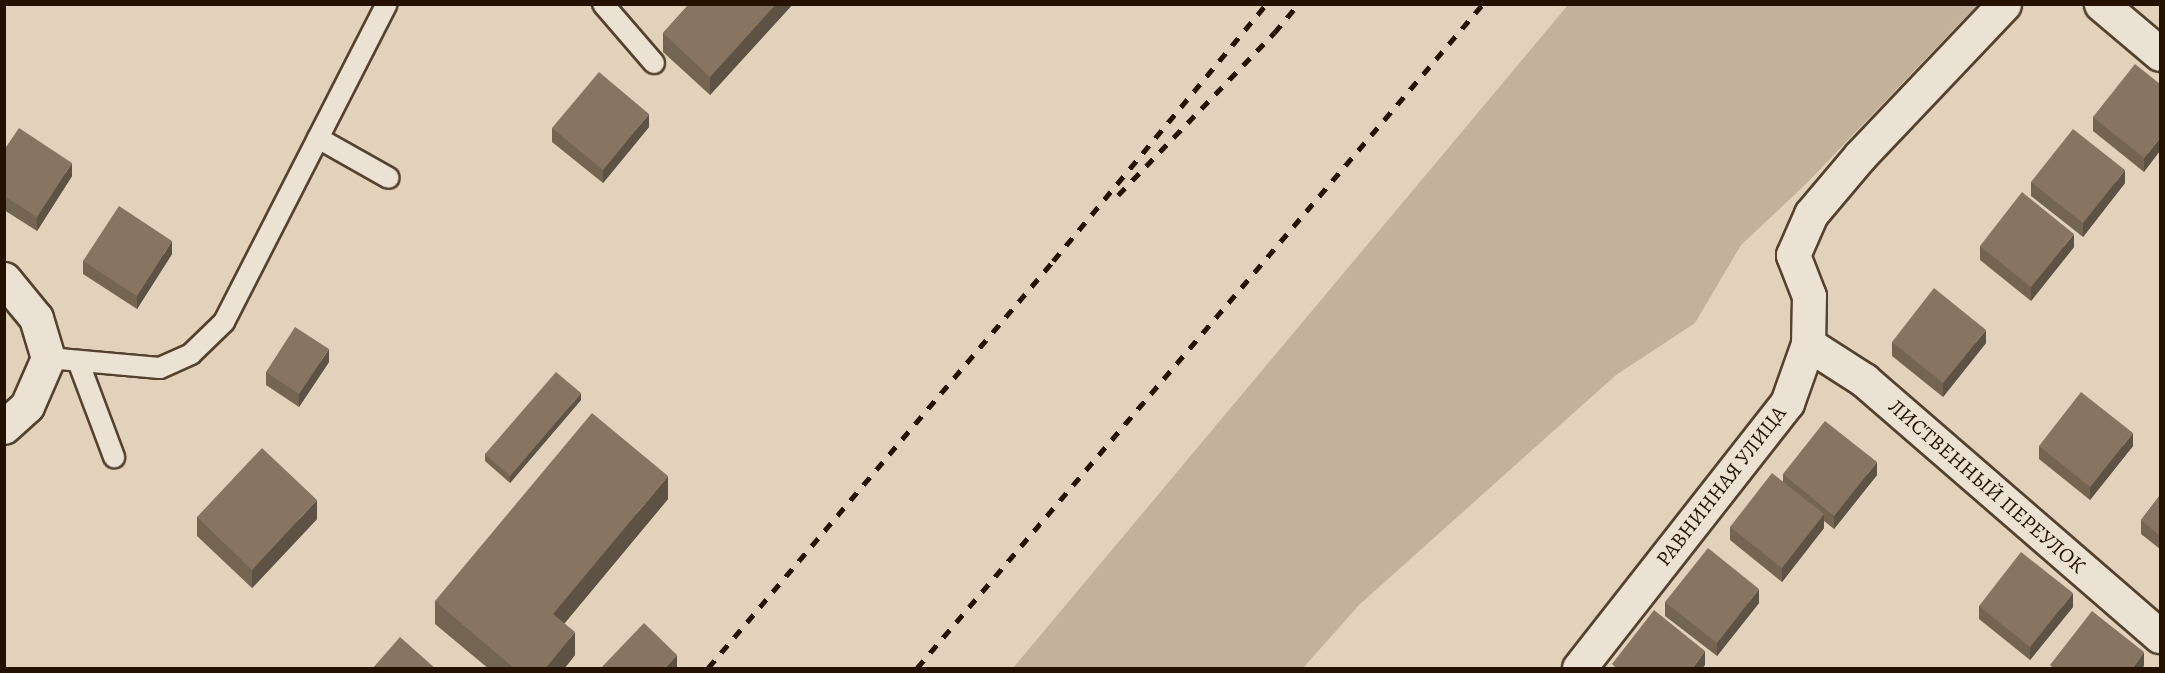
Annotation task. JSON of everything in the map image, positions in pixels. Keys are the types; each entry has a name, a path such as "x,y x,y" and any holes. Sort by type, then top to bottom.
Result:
{"street":[{"name":"РАВНИННАЯ УЛИЦА","path":"1579,669 1787,403 1808,344 1809,296 1793,255 1811,214 1860,156 2004,4"},
{"path":"2101,4 2160,54"},
{"path":"4,279 36,318 63,360 27,406 4,427"},
{"name":"ЛИСТВЕННЫЙ ПЕРЕУЛОК","path":"1808,344 1864,380 2160,636"}],"lane":[{"path":"63,360 160,368 191,354 224,322 387,4"},
{"path":"603,4 654,63"},
{"path":"318,138 389,178"},
{"path":"63,360 114,457"}],"shaded area":[{"path":"1568,5 1977,5 1806,184 1741,245 1695,323 1616,375 1359,605 1303,668 1013,668"}],"building":[{"path":"689,4 776,4 710,77 663,33"},
{"path":"2135,64 2160,84 2160,138 2144,158 2093,117"},
{"path":"599,72 649,114 603,170 552,128"},
{"path":"19,128 72,163 37,217 4,196 4,150"},
{"path":"2073,129 2125,170 2083,223 2031,182"},
{"path":"2022,192 2074,234 2031,287 1980,246"},
{"path":"119,206 172,241 137,296 83,261"},
{"path":"1934,288 1986,330 1943,383 1892,342"},
{"path":"295,327 329,349 299,394 266,372"},
{"path":"556,372 581,393 510,476 485,454"},
{"path":"2081,392 2133,433 2090,487 2039,446"},
{"path":"592,413 668,476 553,614 575,632 545,669 515,669 435,601"},
{"path":"1825,421 1877,462 1834,516 1783,474"},
{"path":"262,448 317,500 252,570 197,517"},
{"path":"1772,473 1824,514 1782,568 1730,527"},
{"path":"2160,495 2160,536 2141,520"},
{"path":"1708,548 1759,589 1717,643 1665,602"},
{"path":"2021,552 2073,593 2030,647 1979,606"},
{"path":"1654,610 1705,651 1692,669 1617,669 1612,664"},
{"path":"2092,611 2144,652 2132,669 2054,669 2050,665"},
{"path":"644,623 677,655 664,669 600,669"},
{"path":"400,637 436,669 372,669"}],"railway":[{"path":"708,668 1053,261 1266,4"},
{"path":"1118,195 1274,33 1298,4"},
{"path":"917,668 1483,4"}]}
